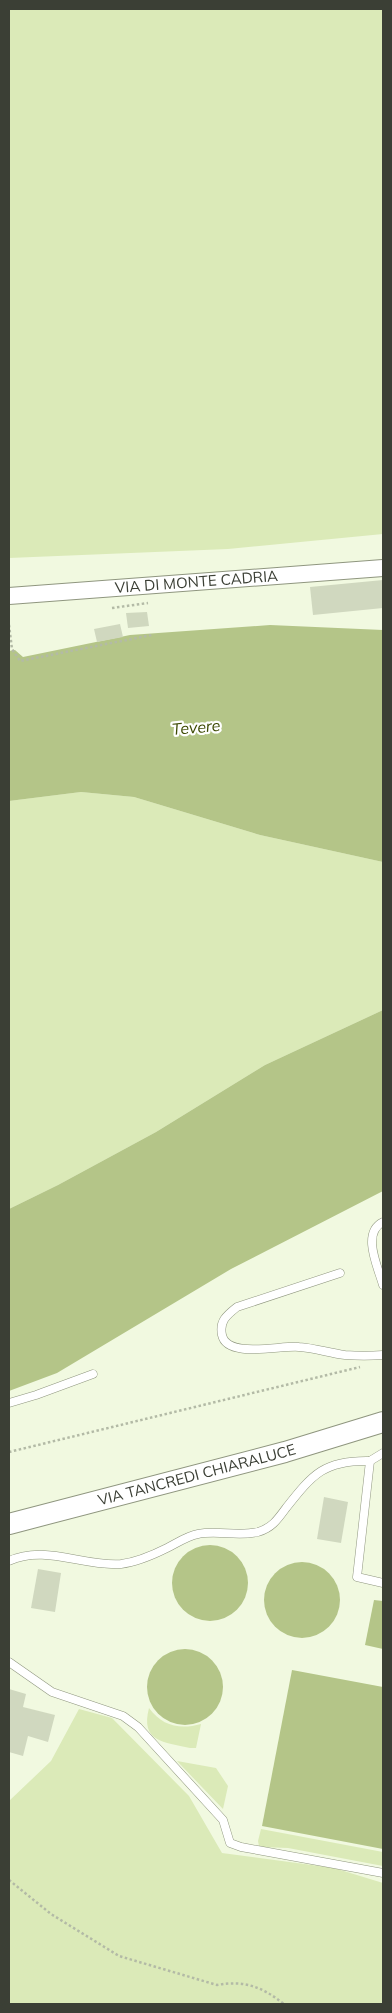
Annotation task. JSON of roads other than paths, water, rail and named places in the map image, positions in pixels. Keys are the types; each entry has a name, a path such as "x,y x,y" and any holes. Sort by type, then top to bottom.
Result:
{"street":[{"name":"VIA DI MONTE CADRIA","path":"9,596 383,568"},
{"name":"VIA TANCREDI CHIARALUCE","path":"9,1524 285,1452 383,1422"}],"lane":[{"path":"383,1222 378,1224 373,1231 372,1241 383,1285"},
{"path":"340,1273 237,1307 224,1318 220,1327 223,1339 228,1345 240,1350 286,1346 316,1348 344,1355 383,1355"},
{"path":"9,1403 93,1374"},
{"path":"9,1561 25,1556 44,1555 120,1564 148,1557 197,1534 240,1534 265,1530 277,1521 304,1486 322,1469 341,1463 370,1461 383,1453"},
{"path":"370,1461 358,1577 383,1583"},
{"path":"9,1662 52,1692 123,1716 138,1726 223,1820 230,1843 241,1847 383,1872"}],"water":[{"name":"Tevere","path":"270,625 383,630 383,862 260,835 134,797 81,792 9,801 9,651 15,650 23,657 130,635"},
{"path":"383,1010 383,1191 231,1269 57,1373 9,1391 9,1209 156,1132 265,1065"},
{"path":"210,1545 224,1548 237,1556 245,1569 248,1583 245,1597 237,1610 224,1618 210,1621 196,1618 183,1610 175,1597 172,1583 175,1569 183,1556 196,1548"},
{"path":"302,1562 316,1565 329,1573 337,1586 340,1600 337,1614 329,1627 316,1635 302,1638 288,1635 275,1627 267,1614 264,1600 267,1586 275,1573 288,1565"},
{"path":"374,1600 383,1601 383,1649 365,1645"},
{"path":"185,1649 199,1652 212,1660 220,1673 223,1687 220,1701 212,1714 199,1722 185,1725 171,1722 158,1714 150,1701 147,1687 150,1673 158,1660 171,1652"},
{"path":"292,1670 383,1687 383,1849 262,1826"}]}
